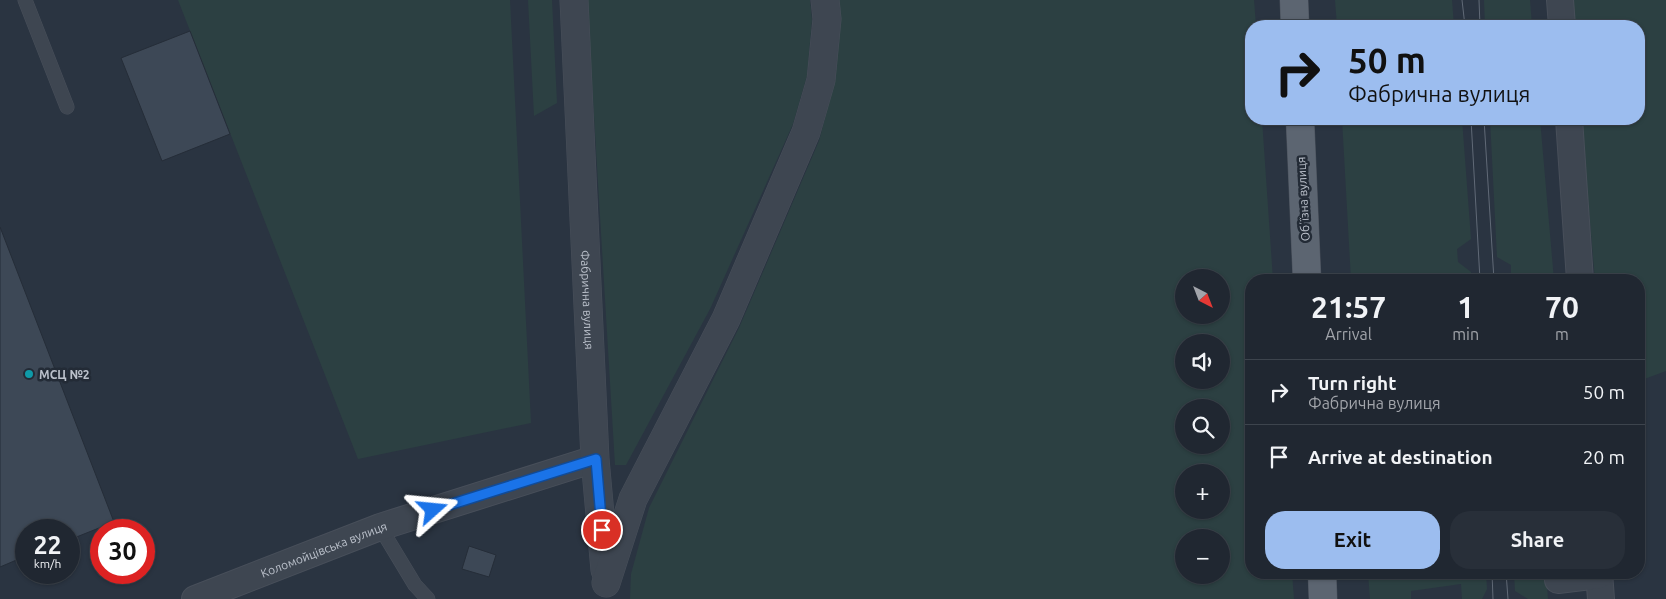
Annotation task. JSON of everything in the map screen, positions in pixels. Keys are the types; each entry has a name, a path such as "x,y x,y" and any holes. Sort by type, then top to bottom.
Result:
{"main road":[{"path":"1294,0 1295,20"},
{"name":"Обʼїзна вулиця","path":"1300,125 1307,274"},
{"path":"1322,579 1323,599"}],"street":[{"name":"Фабрична вулиця","path":"574,0 596,459 606,591"},
{"path":"606,591 633,499 726,319 806,132 821,80 826,19 825,0"},
{"path":"1560,0 1562,20"},
{"path":"1568,125 1580,274"},
{"name":"Коломойцівська вулиця","path":"195,599 380,527 596,459"},
{"path":"1558,580 1600,582"}],"lane":[{"path":"25,0 67,108"},
{"path":"380,527 415,584 428,599"}],"green space":[{"path":"178,0 510,0 531,423 358,459"},
{"path":"528,0 552,0 557,103 534,116"},
{"path":"587,0 810,0 812,20 807,76 793,124 710,309 626,465 615,465"},
{"path":"837,0 1254,0 1256,20 1245,20 1245,125 1262,125 1273,274 1245,274 1245,579 1292,579 1294,599 630,599 631,574 649,508 739,328 819,141 834,83"},
{"path":"1335,0 1452,0 1454,20 1337,20"},
{"path":"1484,0 1530,0 1532,20 1485,20"},
{"path":"1572,0 1666,0 1666,371 1645,379 1645,274 1594,274 1582,125 1645,125 1645,20 1574,20"},
{"path":"1342,125 1462,125 1471,239 1457,249 1458,262 1471,274 1351,274"},
{"path":"1490,125 1541,125 1553,274 1511,274 1511,265 1497,257"},
{"path":"1368,579 1486,579 1487,589 1482,599 1462,599 1461,584 1411,591 1411,599 1370,599"},
{"path":"1514,579 1546,579 1548,599 1528,599 1515,591"}],"building":[{"path":"190,31 230,134 162,161 121,58"},
{"name":"МСЦ №2","path":"0,227 113,519 90,519 90,532 80,536 80,519 15,519 15,561 0,567"},
{"path":"469,546 496,555 489,577 462,569"}],"tram line":[{"path":"1462,0 1464,20"},
{"path":"1479,0 1480,20"},
{"path":"1471,125 1480,274"},
{"path":"1484,125 1494,274"},
{"path":"1492,579 1493,599"},
{"path":"1507,579 1508,599"}],"place":[{"name":"МСЦ №2","path":"29,374"}],"route":[{"path":"433,510 596,459 602,530"}]}
